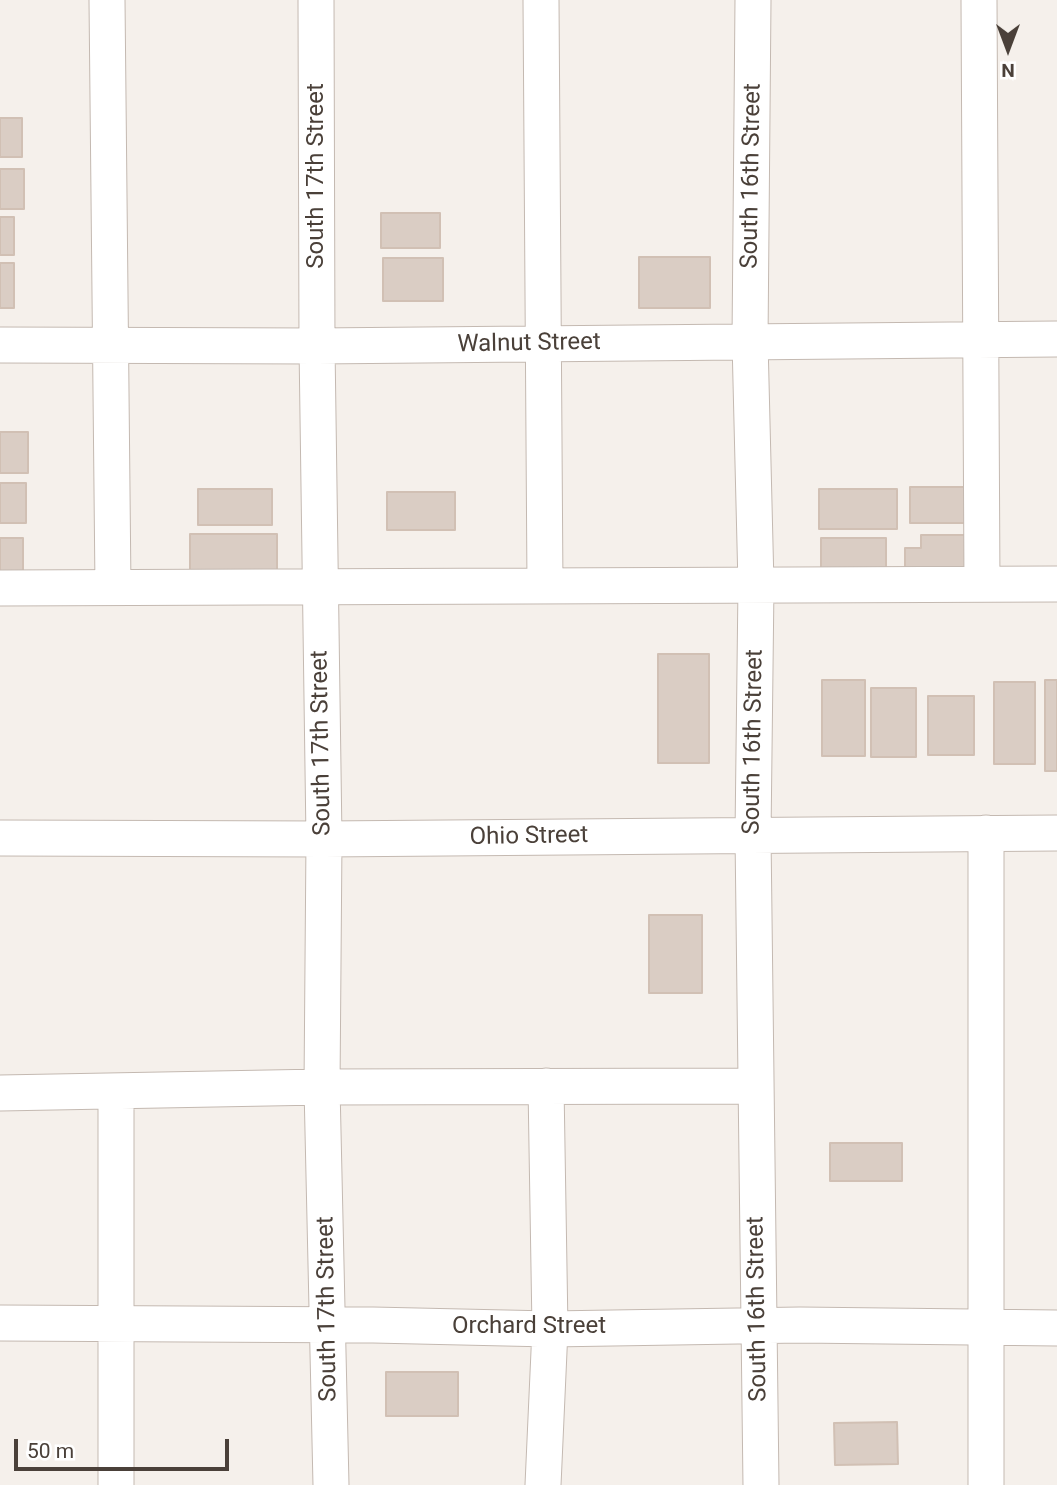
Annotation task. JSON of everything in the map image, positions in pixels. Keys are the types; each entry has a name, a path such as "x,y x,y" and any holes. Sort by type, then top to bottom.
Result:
{"street":[{"path":"107,0 113,587"},
{"name":"South 17th Street","path":"316,0 317,346 324,839 322,1087 331,1485"},
{"path":"541,0 545,586"},
{"name":"South 16th Street","path":"753,0 750,341 756,585 753,835 761,1485"},
{"path":"979,0 982,584"},
{"name":"Walnut Street","path":"0,345 317,346 1057,339"},
{"path":"0,588 1057,584"},
{"name":"Ohio Street","path":"0,838 324,839 1057,833"},
{"path":"986,834 986,1485"},
{"path":"543,1485 550,1329 546,1086"},
{"path":"0,1093 322,1087 755,1086"},
{"path":"116,1091 116,1485"},
{"name":"Orchard Street","path":"0,1323 550,1329 759,1326 1057,1328"}],"building":[{"path":"0,118 22,118 22,157 0,157"},
{"path":"0,169 24,169 24,209 0,209"},
{"path":"381,213 440,213 440,248 381,248"},
{"path":"0,217 14,217 14,255 0,255"},
{"path":"639,257 710,257 710,308 639,308"},
{"path":"383,258 443,258 443,301 383,301"},
{"path":"0,263 14,263 14,308 0,308"},
{"path":"0,432 28,432 28,473 0,473"},
{"path":"0,483 26,483 26,523 0,523"},
{"path":"910,487 968,487 968,523 910,523"},
{"path":"198,489 272,489 272,525 198,525"},
{"path":"819,489 897,489 897,529 819,529"},
{"path":"387,492 455,492 455,530 387,530"},
{"path":"190,534 277,534 277,575 190,575"},
{"path":"921,535 968,535 969,572 905,579 905,548 921,548"},
{"path":"0,538 23,538 23,579 0,579"},
{"path":"821,538 886,538 886,580 821,580"},
{"path":"658,654 709,654 709,763 658,763"},
{"path":"822,680 865,680 865,756 822,756"},
{"path":"1045,680 1057,680 1057,771 1045,771"},
{"path":"994,682 1035,682 1035,764 994,764"},
{"path":"871,688 916,688 916,757 871,757"},
{"path":"928,696 974,696 974,755 928,755"},
{"path":"649,915 702,915 702,993 649,993"},
{"path":"830,1143 902,1143 902,1181 830,1181"},
{"path":"386,1372 458,1372 458,1416 386,1416"},
{"path":"897,1422 898,1464 835,1465 834,1423"}]}
